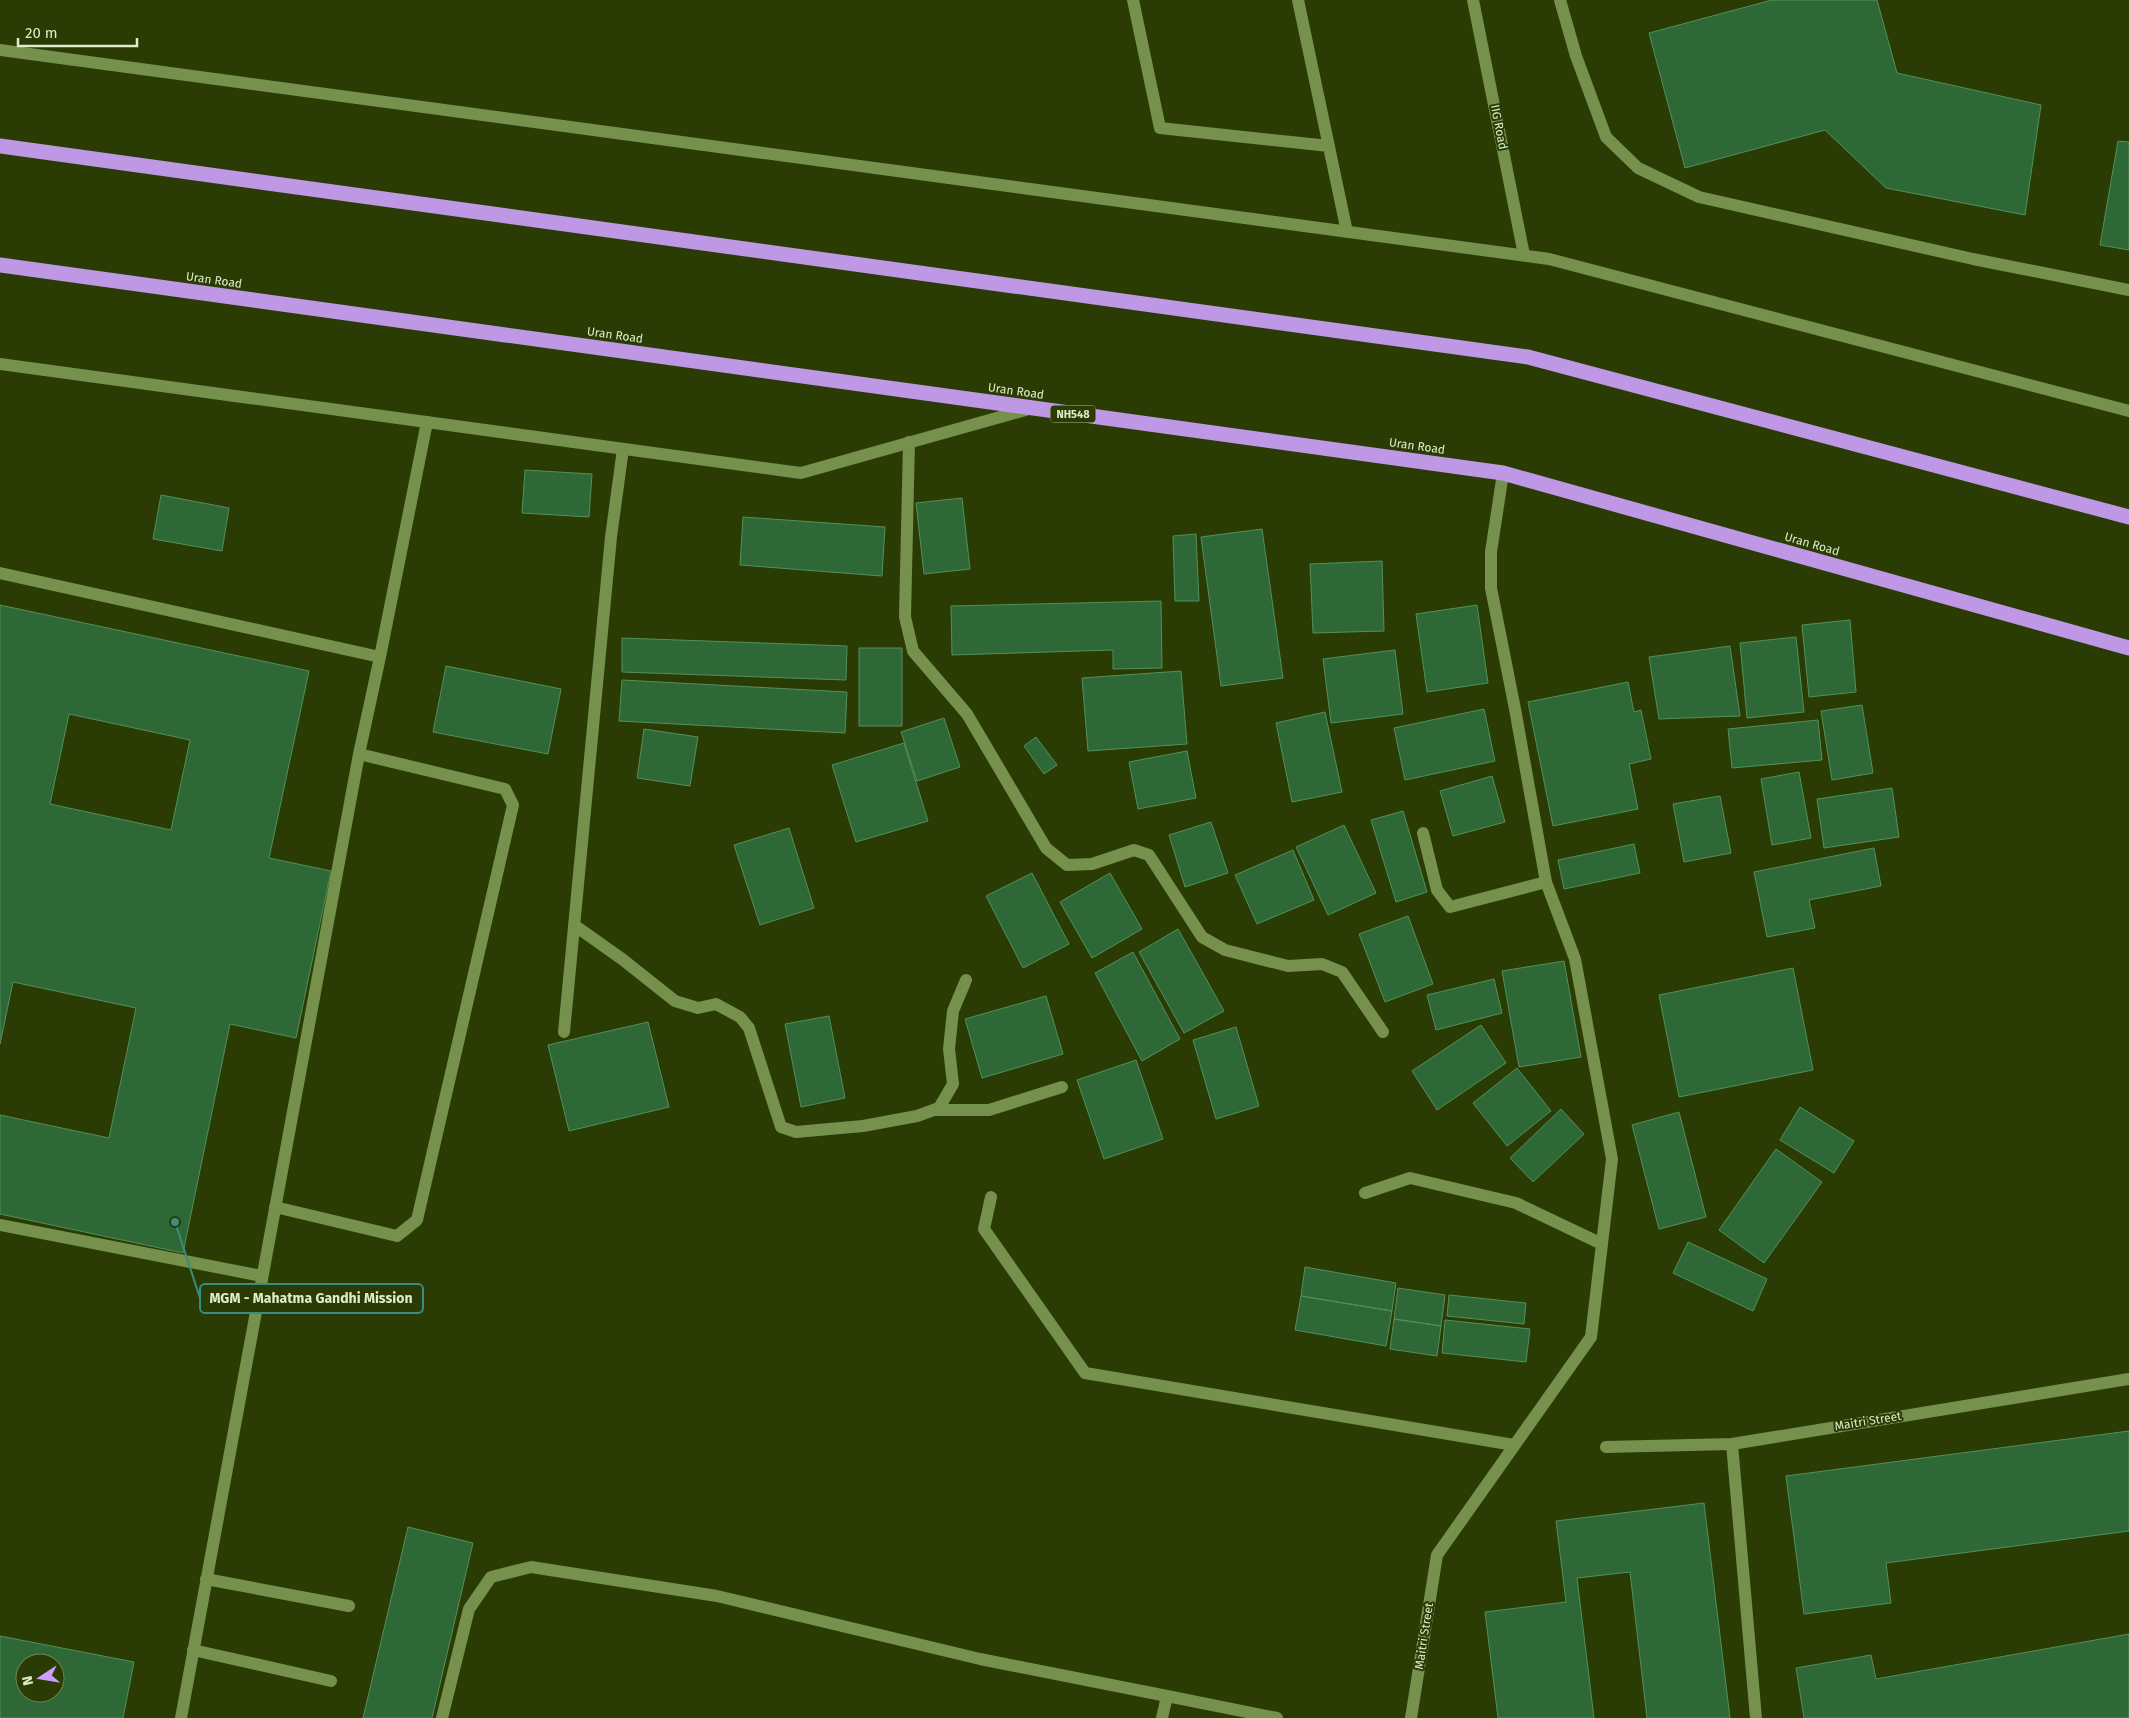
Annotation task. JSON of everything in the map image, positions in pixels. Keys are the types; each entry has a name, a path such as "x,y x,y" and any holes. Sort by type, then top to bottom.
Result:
{"highway":[{"path":"0,146 1528,357 2129,517"},
{"name":"Uran Road","path":"0,265 1503,473 2127,651"}],"street":[{"path":"1133,0 1160,128 1329,146"},
{"path":"1298,0 1347,232"},
{"name":"IIG Road","path":"1473,0 1524,255"},
{"path":"1560,0 1576,56 1606,137 1638,168 1698,196 1973,259 2129,290"},
{"path":"0,50 1524,255 1559,261 2129,411"},
{"path":"0,364 801,473 1031,408"},
{"path":"181,1718 359,754 427,422"},
{"path":"909,442 905,617 913,652 967,714 1046,848 1067,865 1092,864 1134,850 1149,855 1202,937 1225,950 1288,966 1322,964 1342,972 1382,1032"},
{"path":"564,1032 611,537 622,450"},
{"path":"991,1197 984,1229 1085,1374 1514,1444 1591,1337 1612,1159 1575,959 1546,882 1491,588 1491,552 1503,473"},
{"path":"0,573 380,657"},
{"path":"275,1207 397,1236 417,1220 513,805 505,789 359,754"},
{"path":"1423,833 1437,890 1450,907 1546,882"},
{"path":"574,925 622,958 675,1001 698,1008 716,1004 740,1018 749,1028 781,1127 796,1132 863,1126 917,1116 939,1108 953,1084 949,1050 953,1011 966,980"},
{"path":"934,1110 989,1110 1062,1087"},
{"path":"1365,1193 1410,1178 1516,1203 1602,1244"},
{"path":"0,1225 262,1276"},
{"name":"Maitri Street","path":"1606,1447 1732,1444 2129,1379"},
{"name":"Maitri Street","path":"1411,1718 1437,1554 1514,1444"},
{"path":"1732,1444 1756,1718"},
{"path":"442,1718 469,1609 491,1577 531,1567 717,1596 980,1659 1277,1718"},
{"path":"206,1579 349,1606"},
{"path":"193,1650 331,1681"},
{"path":"1162,1718 1167,1696"}],"building":[{"path":"1772,0 1877,0 1897,73 2041,105 2025,215 1886,188 1825,130 1685,168 1649,33"},
{"path":"2118,141 2129,142 2129,250 2100,245"},
{"path":"525,470 592,474 589,517 522,513"},
{"path":"161,495 229,508 222,551 153,539"},
{"path":"962,498 970,569 924,574 916,503"},
{"path":"743,517 885,527 882,576 740,565"},
{"path":"1262,529 1283,678 1221,686 1201,537"},
{"path":"1196,534 1199,601 1175,601 1173,536"},
{"path":"1382,561 1384,631 1313,633 1310,564"},
{"path":"1161,601 1162,668 1113,669 1113,650 952,655 951,606"},
{"path":"0,605 309,671 269,858 331,871 296,1038 230,1024 183,1253 0,1214 0,1115 109,1138 136,1008 13,982 0,1044","holes":["69,714 190,740 171,830 50,804"]},
{"path":"1477,605 1488,683 1427,692 1416,614"},
{"path":"1850,620 1856,692 1809,697 1802,625"},
{"path":"1796,637 1804,712 1747,718 1740,643"},
{"path":"622,638 847,646 846,680 622,672"},
{"path":"1730,646 1740,716 1659,719 1649,657"},
{"path":"859,648 902,648 902,726 859,726"},
{"path":"1395,650 1403,714 1331,723 1323,659"},
{"path":"446,666 561,689 548,754 433,732"},
{"path":"1181,671 1187,744 1088,751 1082,678"},
{"path":"622,680 847,692 845,733 619,721"},
{"path":"1628,682 1634,712 1641,710 1651,759 1629,764 1638,809 1553,826 1528,702"},
{"path":"1862,705 1873,773 1832,780 1821,711"},
{"path":"1484,709 1495,761 1405,780 1394,728"},
{"path":"1325,712 1342,792 1292,802 1276,723"},
{"path":"944,718 960,767 917,781 901,732"},
{"path":"1818,720 1822,760 1732,768 1728,729"},
{"path":"644,729 698,737 690,786 637,778"},
{"path":"1036,737 1057,765 1044,774 1024,746"},
{"path":"904,743 928,821 856,842 832,765"},
{"path":"1187,751 1196,798 1138,809 1129,762"},
{"path":"1799,772 1811,838 1772,845 1761,779"},
{"path":"1492,776 1505,822 1453,836 1440,791"},
{"path":"1892,788 1899,837 1824,848 1817,799"},
{"path":"1720,796 1731,853 1684,862 1673,804"},
{"path":"1403,811 1427,892 1396,902 1371,820"},
{"path":"1211,822 1228,873 1185,887 1169,835"},
{"path":"1344,825 1376,893 1328,915 1296,847"},
{"path":"789,828 814,908 760,925 734,845"},
{"path":"1634,844 1640,873 1564,889 1558,860"},
{"path":"1874,848 1881,886 1809,900 1815,928 1767,937 1754,872"},
{"path":"1293,850 1314,900 1257,924 1235,875"},
{"path":"1032,873 1069,944 1023,968 986,896"},
{"path":"1110,873 1142,929 1092,958 1060,902"},
{"path":"1408,916 1433,984 1385,1002 1359,934"},
{"path":"1178,929 1224,1011 1184,1033 1139,952"},
{"path":"1133,952 1180,1039 1142,1061 1095,973"},
{"path":"1564,961 1581,1057 1519,1067 1502,971"},
{"path":"1793,968 1813,1070 1679,1097 1659,995"},
{"path":"1494,979 1502,1013 1436,1030 1427,995"},
{"path":"1046,996 1063,1054 982,1078 965,1019"},
{"path":"829,1016 845,1098 801,1107 785,1024"},
{"path":"648,1022 669,1107 569,1131 548,1045"},
{"path":"1481,1025 1506,1063 1437,1110 1412,1071"},
{"path":"1236,1027 1259,1106 1216,1119 1193,1040"},
{"path":"1136,1060 1163,1139 1104,1159 1077,1080"},
{"path":"1517,1068 1551,1111 1507,1146 1473,1103"},
{"path":"1800,1107 1854,1141 1834,1173 1780,1140"},
{"path":"1561,1109 1584,1134 1533,1182 1510,1158"},
{"path":"1679,1112 1706,1217 1659,1229 1632,1125"},
{"path":"1776,1149 1822,1182 1764,1263 1719,1230"},
{"path":"1688,1242 1767,1279 1753,1311 1673,1273"},
{"path":"1305,1267 1396,1283 1392,1311 1301,1296"},
{"path":"1398,1288 1445,1295 1441,1326 1394,1319"},
{"path":"1449,1295 1526,1303 1524,1324 1447,1316"},
{"path":"1301,1296 1392,1311 1386,1346 1295,1330"},
{"path":"1394,1319 1441,1326 1437,1356 1390,1349"},
{"path":"1445,1320 1530,1329 1526,1362 1442,1353"},
{"path":"2129,1431 2129,1531 1886,1563 1891,1603 1804,1614 1786,1476"},
{"path":"1704,1503 1730,1718 1647,1718 1630,1572 1577,1578 1594,1718 1498,1718 1485,1612 1566,1602 1556,1521"},
{"path":"408,1527 473,1543 432,1718 363,1718"},
{"path":"2129,1634 2129,1718 1804,1718 1796,1668 1871,1655 1876,1679"},
{"path":"0,1636 134,1662 123,1718 0,1718"}],"place":[{"name":"MGM - Mahatma Gandhi Mission","path":"175,1222"}]}
